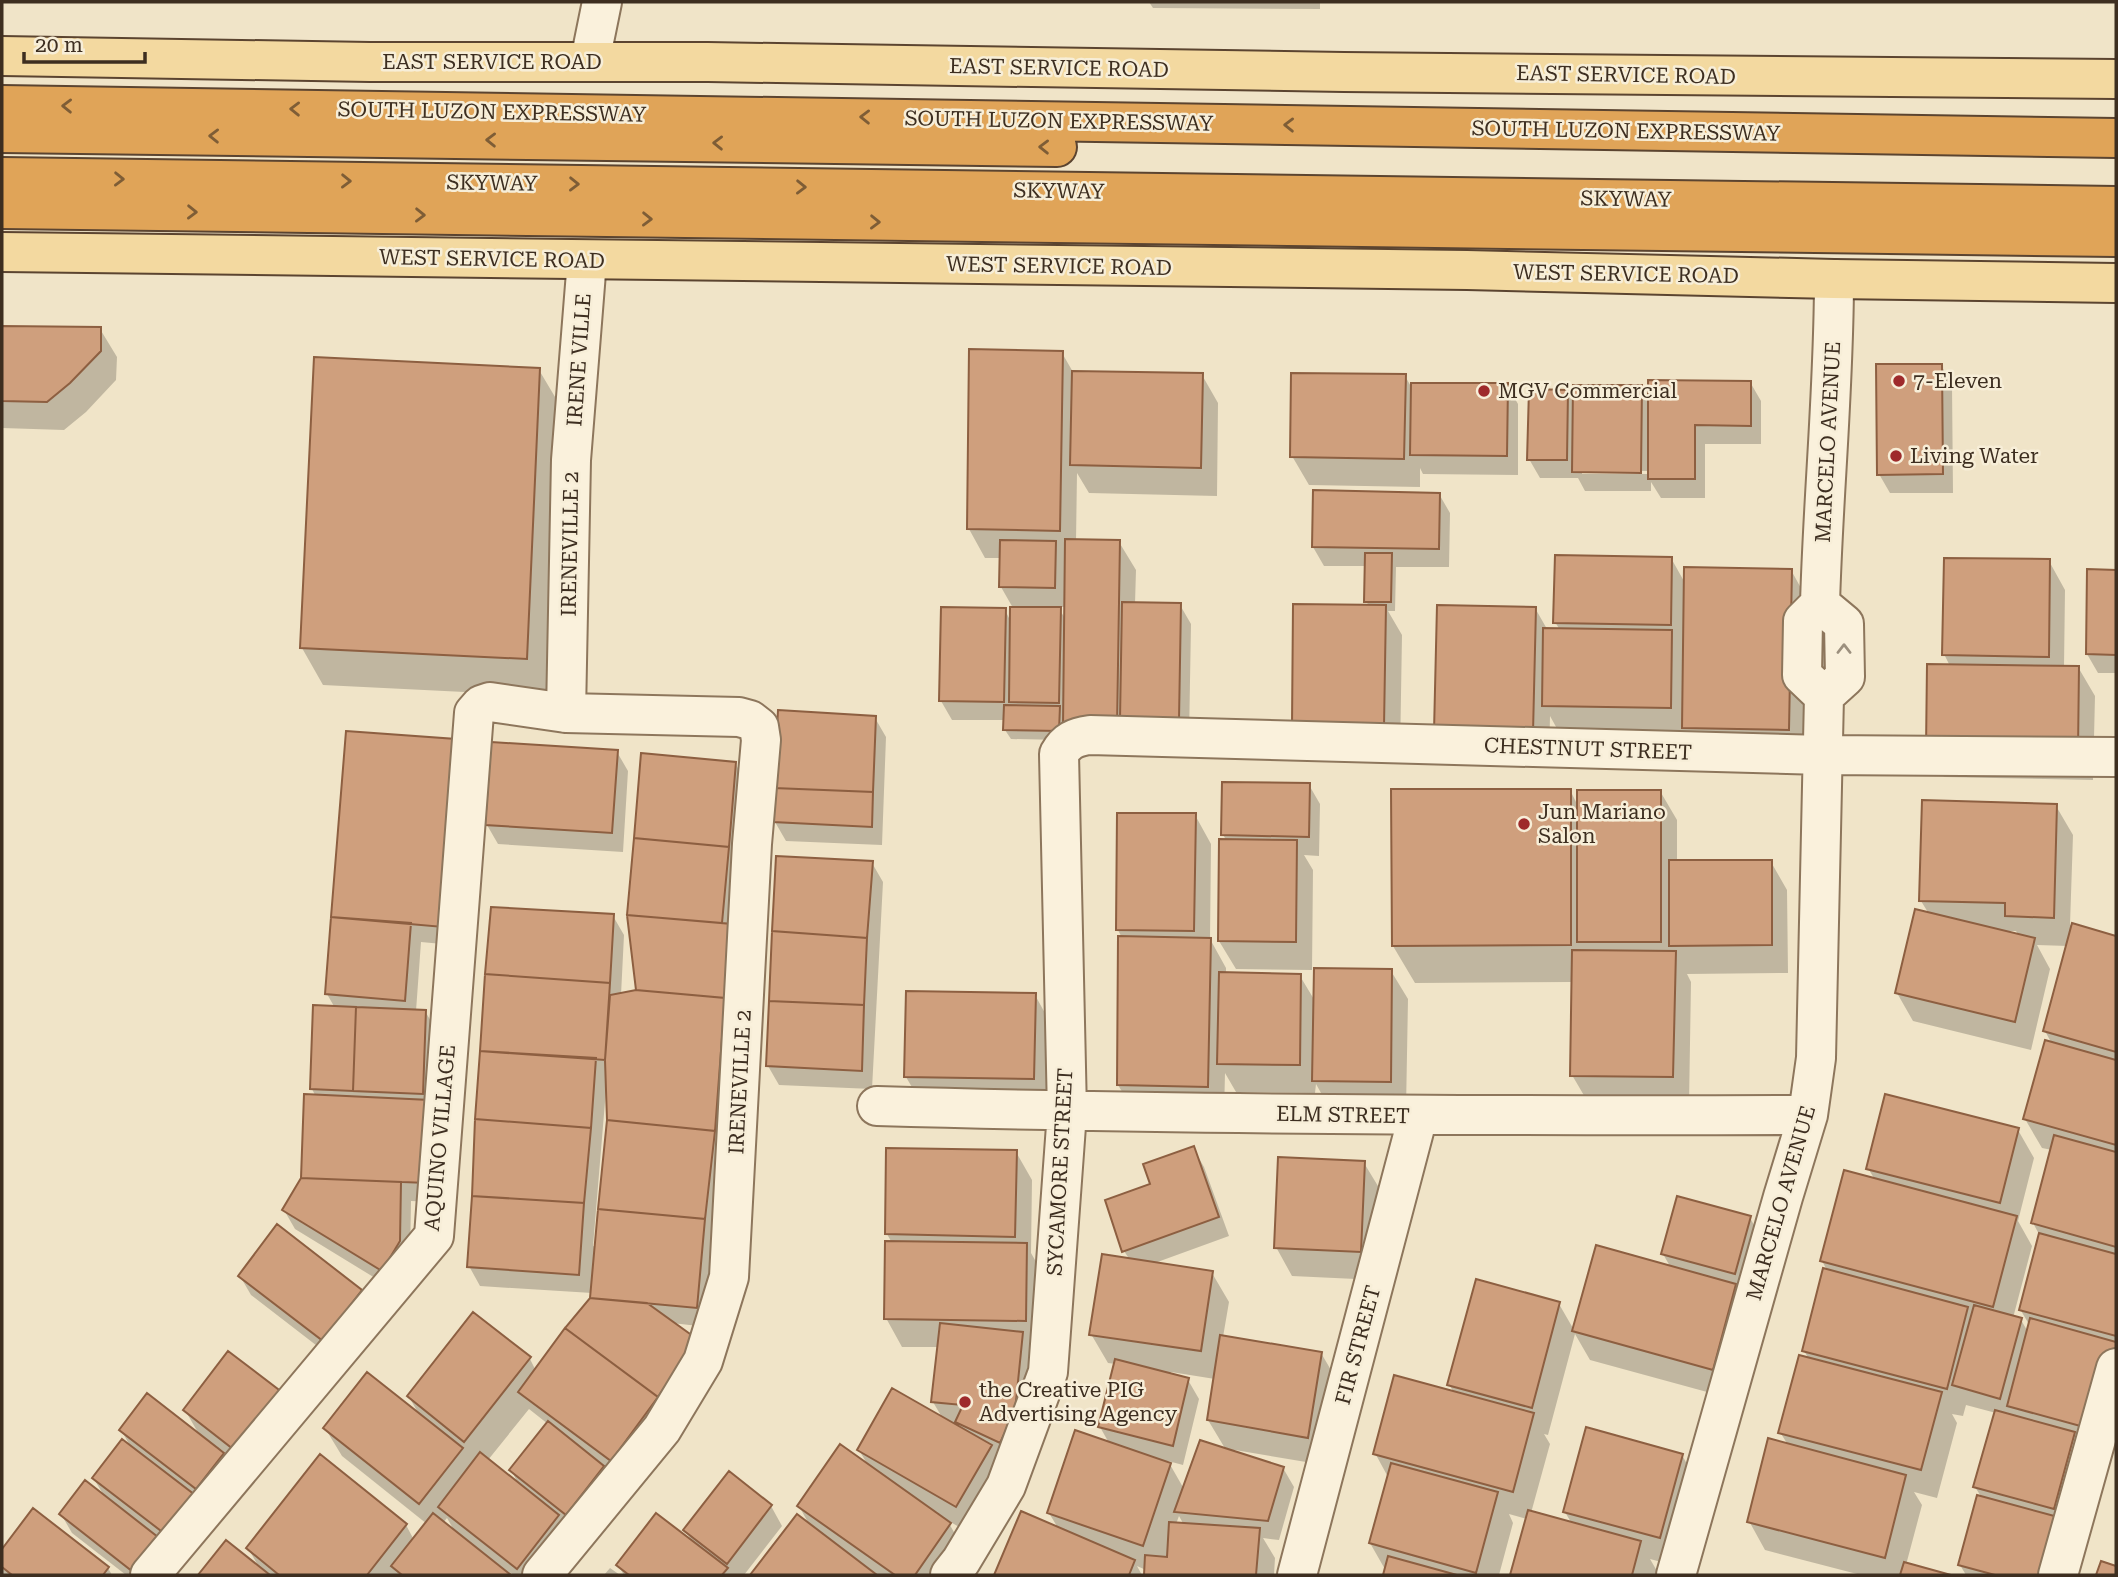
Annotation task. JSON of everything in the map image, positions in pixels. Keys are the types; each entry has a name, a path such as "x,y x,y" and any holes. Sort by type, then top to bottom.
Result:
{"highway":[{"name":"SOUTH LUZON EXPRESSWAY","path":"2,105 2116,138"},
{"name":"SKYWAY","path":"2,133 800,145 2116,159"},
{"name":"SKYWAY","path":"2,177 2116,206"},
{"path":"2,209 2116,237"}],"main road":[{"name":"EAST SERVICE ROAD","path":"2,55 370,62 590,61 2116,79"},
{"name":"WEST SERVICE ROAD","path":"2,252 1467,270 2116,283"}],"street":[{"path":"590,61 602,2"},
{"name":"IRENE VILLE","path":"571,460 587,260"},
{"name":"MARCELO AVENUE","path":"1676,1575 1808,1115 1816,1058 1824,696 1802,674 1803,621 1820,604 1834,332 1834,279"},
{"name":"IRENEVILLE 2","path":"566,713 571,460"},
{"name":"IRENEVILLE 2","path":"472,725 474,713 481,705 490,702 566,713 739,717 750,720 759,727 761,740 751,858 729,1277 703,1361 662,1429 542,1575"},
{"name":"AQUINO VILLAGE","path":"150,1575 434,1236 472,725"},
{"name":"CHESTNUT STREET","path":"1063,745 1076,737 1090,735 1822,755 2116,757"},
{"name":"SYCAMORE STREET","path":"950,1575 1006,1486 1048,1372 1066,1111 1059,754 1063,745"},
{"name":"ELM STREET","path":"877,1106 1418,1116 1808,1115"},
{"name":"FIR STREET","path":"1297,1575 1418,1116"},
{"path":"2058,1575 2116,1368"}],"building":[{"path":"2,326 101,327 101,351 47,402 2,401"},
{"path":"969,349 1063,351 1060,531 967,529"},
{"path":"314,357 540,368 527,659 300,648"},
{"path":"1876,364 1942,364 1943,474 1877,475"},
{"path":"1072,371 1203,373 1201,468 1070,465"},
{"path":"1291,373 1406,374 1404,459 1290,457"},
{"path":"1648,380 1751,381 1751,426 1695,425 1695,479 1648,479"},
{"path":"1411,383 1508,383 1507,456 1410,455"},
{"path":"1573,385 1642,385 1641,473 1572,472"},
{"path":"1529,389 1568,390 1567,460 1527,460"},
{"path":"1313,490 1440,493 1439,549 1312,547"},
{"path":"1065,539 1120,540 1117,727 1063,726"},
{"path":"1000,540 1056,541 1055,588 999,587"},
{"path":"1365,553 1392,553 1391,602 1364,602"},
{"path":"1555,555 1672,557 1671,625 1553,623"},
{"path":"1944,558 2050,559 2049,657 1942,655"},
{"path":"1684,567 1792,569 1789,730 1682,728"},
{"path":"2087,569 2116,570 2116,655 2086,654"},
{"path":"1122,602 1181,603 1179,720 1120,719"},
{"path":"1293,604 1386,605 1384,727 1292,726"},
{"path":"1437,605 1536,607 1533,733 1434,732"},
{"path":"941,607 1006,608 1004,702 939,701"},
{"path":"1010,607 1061,607 1059,703 1009,702"},
{"path":"1543,628 1672,630 1671,708 1542,706"},
{"path":"1927,664 2079,666 2078,752 1926,749"},
{"path":"1004,705 1060,706 1059,731 1003,730"},
{"path":"778,710 876,716 873,792 774,788"},
{"path":"346,731 456,739 443,927 331,917"},
{"path":"491,742 618,750 612,833 485,825"},
{"path":"641,753 736,762 729,847 634,838"},
{"path":"1222,782 1310,783 1309,837 1221,835"},
{"path":"774,788 873,792 872,827 773,822"},
{"path":"1391,789 1571,789 1571,945 1392,946"},
{"path":"1577,790 1661,790 1661,942 1577,942"},
{"path":"1922,800 2057,804 2054,918 2005,916 2005,903 1919,901"},
{"path":"1117,813 1196,813 1194,931 1116,930"},
{"path":"634,838 729,847 722,923 627,915"},
{"path":"1219,839 1297,840 1296,942 1218,941"},
{"path":"776,856 873,861 867,938 772,931"},
{"path":"1669,860 1772,860 1772,945 1669,946"},
{"path":"491,907 614,914 610,983 485,974"},
{"path":"1915,909 2035,938 2015,1022 1895,993"},
{"path":"627,915 732,924 725,998 636,990"},
{"path":"331,917 411,923 405,1001 325,994"},
{"path":"2072,923 2116,936 2116,1052 2043,1031"},
{"path":"772,931 867,938 864,1005 769,1001"},
{"path":"1118,936 1211,938 1208,1087 1117,1085"},
{"path":"1572,950 1676,951 1673,1077 1570,1076"},
{"path":"1314,968 1392,969 1391,1082 1312,1081"},
{"path":"1219,972 1301,974 1300,1065 1217,1064"},
{"path":"485,974 610,983 605,1060 480,1051"},
{"path":"636,990 725,998 715,1131 607,1120 605,1060 610,995"},
{"path":"906,991 1036,993 1034,1079 904,1077"},
{"path":"769,1001 864,1005 862,1071 766,1066"},
{"path":"313,1005 356,1007 353,1091 310,1089"},
{"path":"356,1007 426,1010 423,1094 353,1091"},
{"path":"2045,1040 2116,1060 2116,1145 2023,1119"},
{"path":"480,1051 596,1058 591,1128 475,1119"},
{"path":"304,1094 430,1100 427,1183 301,1178"},
{"path":"1885,1094 2019,1128 2000,1203 1866,1169"},
{"path":"475,1119 591,1128 584,1203 472,1196"},
{"path":"607,1120 715,1131 705,1219 598,1209"},
{"path":"2054,1135 2116,1152 2116,1247 2031,1223"},
{"path":"1194,1146 1219,1217 1122,1252 1105,1200 1150,1184 1143,1164"},
{"path":"886,1148 1017,1150 1015,1237 885,1234"},
{"path":"1278,1157 1365,1161 1361,1252 1274,1248"},
{"path":"1844,1170 2017,1216 1993,1307 1820,1261"},
{"path":"301,1178 401,1182 400,1241 382,1271 282,1210"},
{"path":"472,1196 584,1203 579,1275 467,1267"},
{"path":"1677,1196 1751,1216 1735,1274 1661,1254"},
{"path":"598,1209 705,1219 697,1308 590,1298"},
{"path":"277,1224 362,1290 323,1341 238,1276"},
{"path":"2039,1233 2116,1254 2116,1336 2019,1310"},
{"path":"885,1241 1027,1243 1026,1321 884,1319"},
{"path":"1596,1245 1736,1284 1713,1370 1572,1331"},
{"path":"1102,1254 1213,1271 1201,1351 1089,1335"},
{"path":"1823,1268 1968,1307 1947,1389 1802,1351"},
{"path":"1476,1279 1560,1302 1532,1408 1447,1385"},
{"path":"590,1298 647,1303 697,1339 658,1397 565,1328"},
{"path":"1974,1305 2022,1318 2000,1399 1952,1385"},
{"path":"473,1312 531,1357 464,1442 407,1396"},
{"path":"2030,1318 2116,1342 2116,1353 2095,1430 2007,1406"},
{"path":"940,1323 1023,1332 1015,1411 1000,1443 955,1422 963,1405 931,1402"},
{"path":"565,1328 658,1397 611,1461 518,1392"},
{"path":"1220,1335 1322,1352 1308,1438 1207,1420"},
{"path":"228,1351 287,1396 242,1456 183,1410"},
{"path":"1799,1355 1942,1392 1921,1470 1778,1433"},
{"path":"1115,1359 1189,1378 1173,1446 1098,1427"},
{"path":"367,1372 463,1448 419,1504 323,1428"},
{"path":"1394,1375 1534,1413 1513,1492 1373,1454"},
{"path":"892,1388 992,1445 956,1507 857,1450"},
{"path":"147,1393 224,1453 196,1489 119,1430"},
{"path":"1995,1410 2075,1432 2054,1509 1973,1487"},
{"path":"548,1421 604,1466 566,1515 509,1470"},
{"path":"1586,1427 1683,1454 1660,1538 1563,1512"},
{"path":"1075,1430 1171,1463 1143,1546 1047,1513"},
{"path":"1768,1438 1906,1475 1885,1558 1747,1522"},
{"path":"122,1439 195,1495 165,1534 92,1478"},
{"path":"1200,1440 1284,1467 1268,1521 1174,1512"},
{"path":"840,1444 951,1523 915,1575 895,1575 797,1506"},
{"path":"480,1452 559,1515 517,1569 438,1507"},
{"path":"320,1454 407,1524 367,1575 279,1575 246,1548"},
{"path":"1391,1463 1498,1492 1476,1573 1369,1543"},
{"path":"729,1471 772,1505 727,1564 683,1530"},
{"path":"85,1480 163,1541 137,1575 59,1514"},
{"path":"1977,1495 2058,1517 2043,1575 1995,1575 1958,1565"},
{"path":"33,1508 109,1567 103,1575 12,1575 2,1567 2,1549"},
{"path":"1528,1510 1641,1541 1632,1575 1510,1575"},
{"path":"1021,1511 1135,1560 1129,1575 994,1575"},
{"path":"433,1513 511,1575 402,1575 391,1566"},
{"path":"656,1513 728,1568 722,1575 629,1575 616,1565"},
{"path":"797,1514 877,1575 750,1575"},
{"path":"1169,1522 1260,1528 1256,1575 1144,1575 1145,1555 1167,1557"},
{"path":"226,1540 270,1575 198,1575"},
{"path":"1388,1556 1457,1575 1383,1575"},
{"path":"2101,1561 2116,1566 2116,1575 2096,1575"},
{"path":"1904,1562 1951,1575 1900,1575"}],"place":[{"name":"7-Eleven","path":"1899,381"},
{"name":"MGV Commercial","path":"1484,391"},
{"name":"Living Water","path":"1896,456"},
{"name":"Jun Mariano Salon","path":"1524,824"},
{"name":"the Creative PIG Advertising Agency","path":"965,1402"}]}
